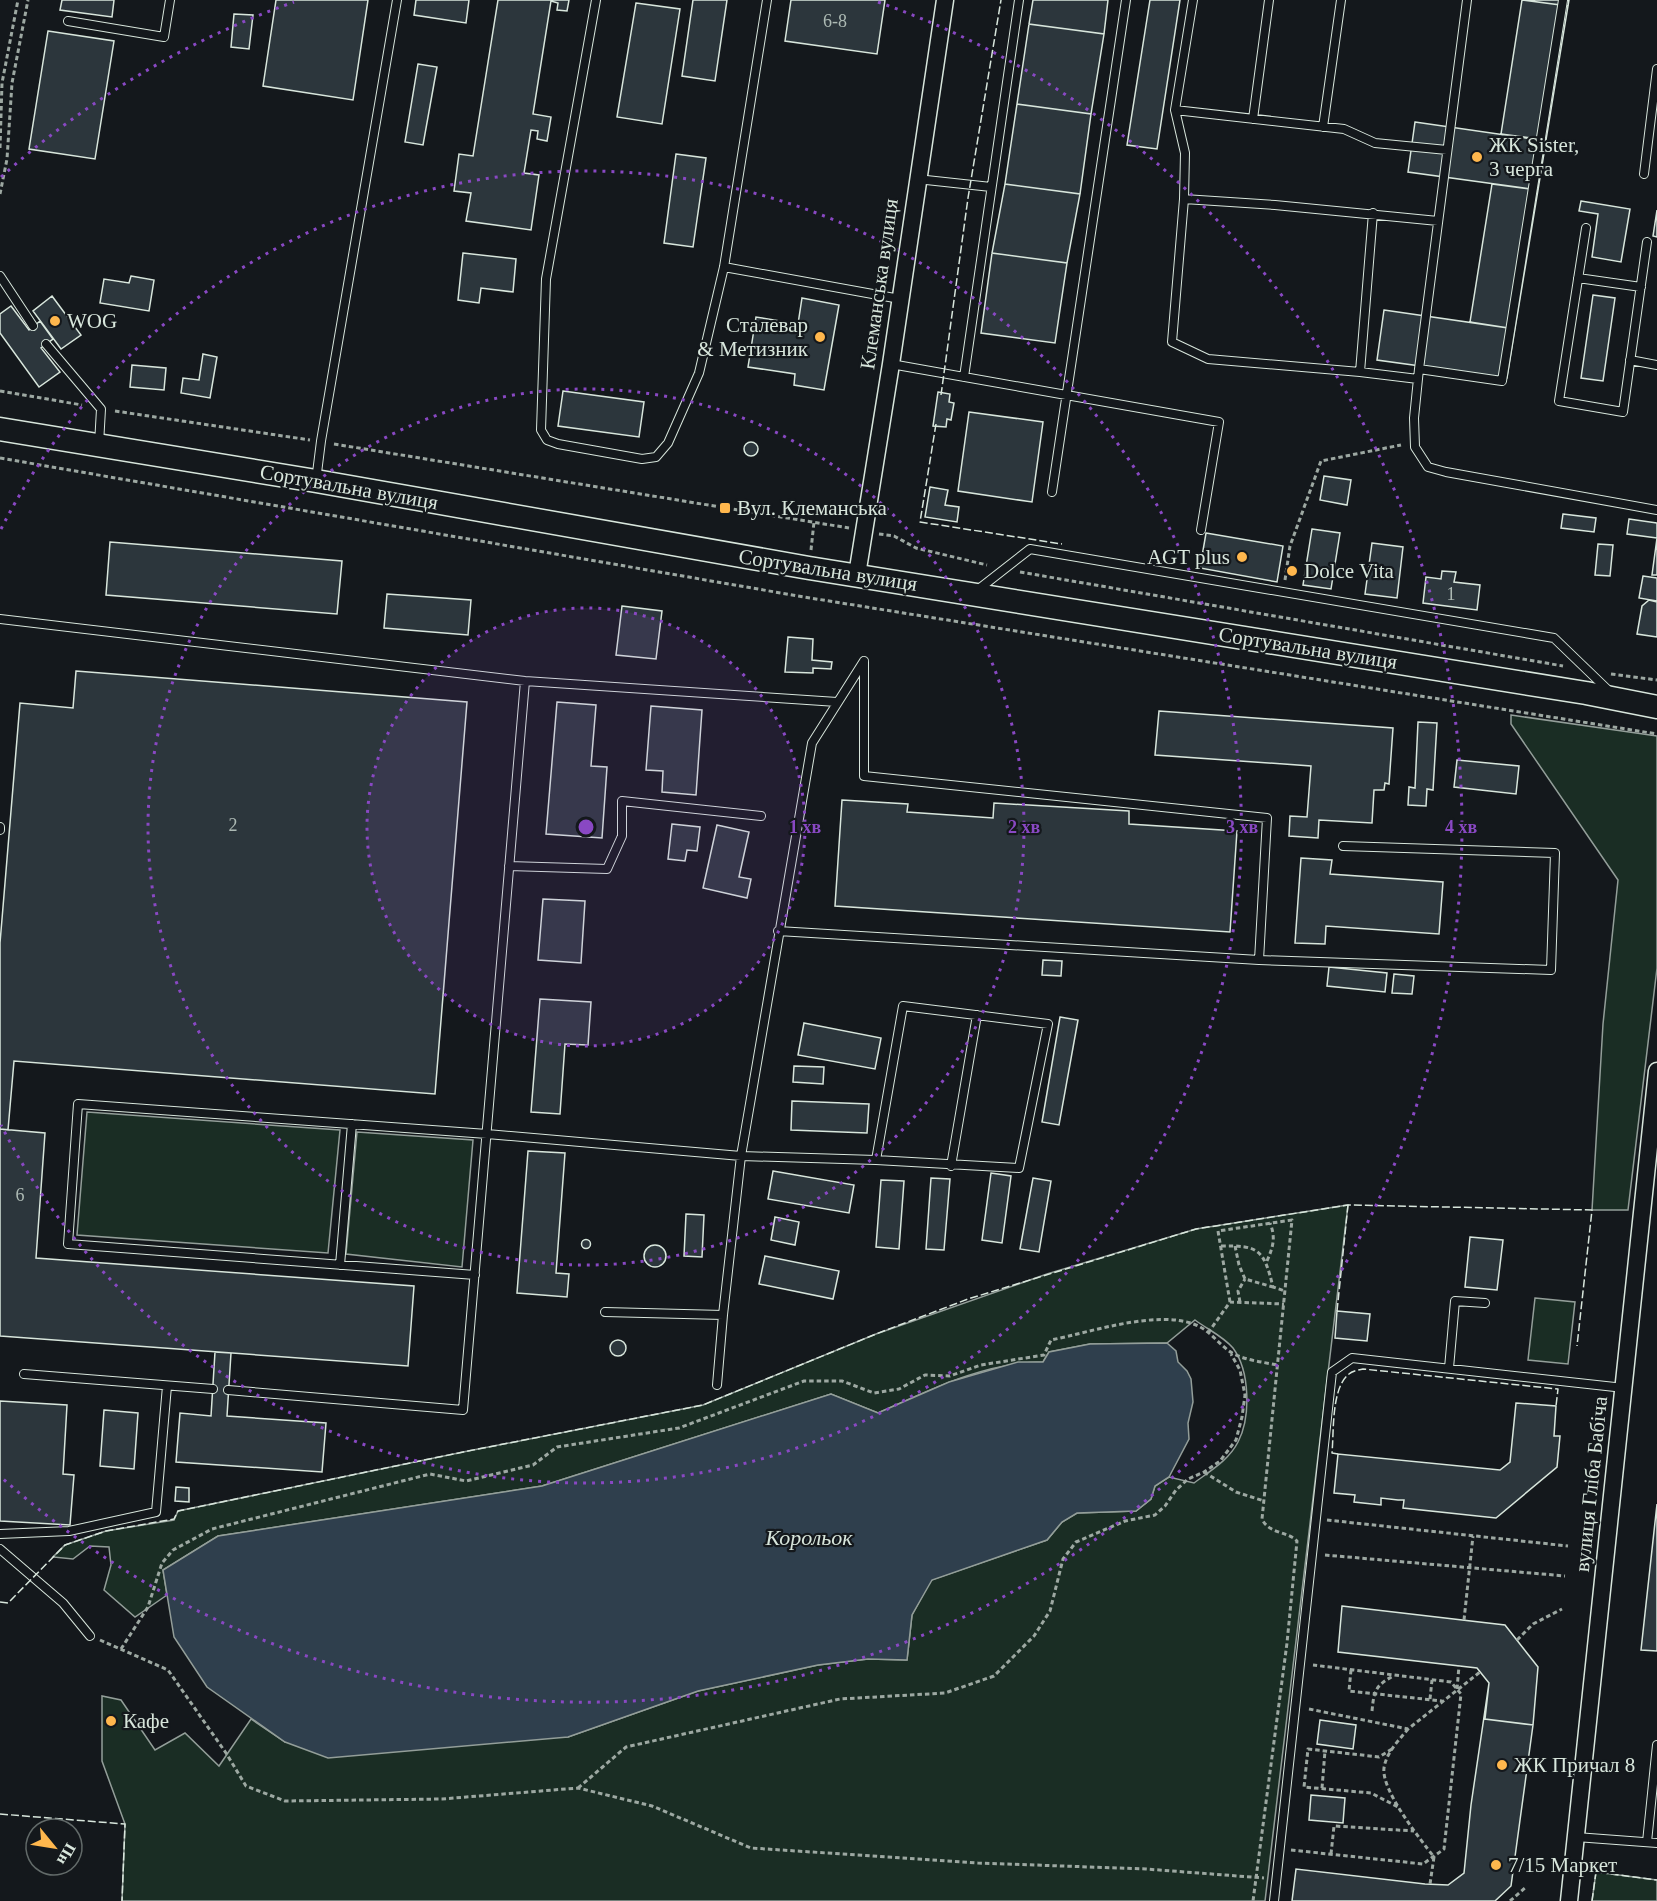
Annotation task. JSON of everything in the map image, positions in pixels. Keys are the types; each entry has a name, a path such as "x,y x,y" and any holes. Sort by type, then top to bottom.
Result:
{"street":[{"name":"Клеманська вулиця","path":"857,575 945,0"},
{"name":"Сортувальна вулиця","path":"0,429 316,481 857,575 1586,693 1657,707"},
{"name":"вулиця Гліба Бабіча","path":"1569,1901 1657,1071"}],"lane":[{"path":"68,21 164,37 170,0"},
{"path":"316,481 397,0"},
{"path":"596,0 546,279 541,430 547,440 558,444 642,459 656,457 668,443 699,373 724,267 767,0"},
{"path":"964,377 1019,0"},
{"path":"1052,492 1126,0"},
{"path":"1193,0 1176,110 1185,153 1184,199 1172,342 1208,359 1418,379"},
{"path":"1253,119 1269,0"},
{"path":"1323,127 1341,0"},
{"path":"1467,0 1419,369 1414,418 1415,447 1428,467 1657,510"},
{"path":"1419,369 1502,381 1563,0"},
{"path":"1644,174 1657,69"},
{"path":"1176,110 1344,129 1375,143 1447,150"},
{"path":"917,179 991,187"},
{"path":"1184,199 1373,213 1438,221"},
{"path":"1360,372 1373,213"},
{"path":"1586,228 1558,401 1623,412 1647,242"},
{"path":"724,267 900,299"},
{"path":"0,276 33,326"},
{"path":"1578,278 1641,287"},
{"path":"46,344 101,409 99,446"},
{"path":"1630,360 1657,365"},
{"path":"891,364 1219,423 1201,530"},
{"path":"973,594 1030,549 1554,638 1618,700"},
{"path":"0,619 525,681 837,702"},
{"path":"717,1385 741,1156 812,742 864,661 864,776 1267,818 1259,960"},
{"path":"228,1390 463,1410 525,681"},
{"path":"509,866 607,869 622,836 622,801 761,816"},
{"path":"778,931 1259,960 1551,970 1556,853 1343,846"},
{"path":"474,1275 68,1244 78,1104 487,1134 741,1156 876,1160 951,1166 1019,1168 1048,1024 903,1006 876,1160"},
{"path":"951,1166 977,1015"},
{"path":"340,1265 352,1124"},
{"path":"1449,1368 1455,1300 1485,1303"},
{"path":"605,1312 723,1315"},
{"path":"1274,1901 1332,1372 1352,1358 1624,1388"},
{"path":"24,1374 213,1389"},
{"path":"0,1534 69,1531 156,1512 167,1386"},
{"path":"0,1550 63,1603 90,1636"},
{"path":"1647,1842 1657,1745"},
{"path":"1576,1837 1657,1843"}],"path":[{"path":"0,148 2,83 18,0"},
{"path":"0,194 7,159 12,83 28,0"},
{"path":"0,391 814,522"},
{"path":"1283,592 1290,546 1321,461 1415,442"},
{"path":"0,458 804,597 1657,734"},
{"path":"894,536 916,548 1004,570 1588,671 1657,680"},
{"path":"1208,1333 1230,1302 1218,1231 1292,1220 1262,1519 1265,1526 1293,1537 1297,1541 1287,1643 1253,1901"},
{"path":"1270,1223 1274,1232 1274,1244 1267,1261 1273,1287"},
{"path":"1221,1246 1246,1246 1267,1261"},
{"path":"1235,1246 1245,1279"},
{"path":"1245,1279 1285,1291"},
{"path":"1240,1302 1238,1291 1245,1279"},
{"path":"1230,1302 1284,1304"},
{"path":"121,1649 148,1607 162,1563 173,1550 212,1529 430,1474 465,1481 533,1465 557,1447 679,1428 804,1381 842,1381 874,1393 899,1389 925,1375 950,1376 981,1365 1044,1355 1051,1340 1142,1320 1175,1320 1197,1325 1230,1352 1243,1358 1278,1365"},
{"path":"578,1788 626,1747 840,1699 945,1693 994,1676 1034,1636 1050,1611 1063,1559 1076,1542 1125,1521 1155,1515 1188,1479 1220,1461 1236,1440 1245,1395 1240,1370 1230,1352"},
{"path":"1204,1472 1236,1492 1264,1501"},
{"path":"1316,1519 1568,1546"},
{"path":"1464,1620 1473,1536"},
{"path":"1312,1554 1565,1576"},
{"path":"1517,1640 1533,1624 1562,1609"},
{"path":"90,1636 168,1670 226,1753 246,1786 285,1802 442,1799 578,1788 652,1806 751,1848 978,1863 1146,1869 1276,1879"},
{"path":"1291,1850 1423,1864 1444,1849 1461,1694 1451,1682 1313,1665"},
{"path":"1457,1689 1459,1666"},
{"path":"1351,1670 1349,1691 1442,1701"},
{"path":"1430,1884 1434,1857 1414,1831 1387,1788 1384,1769 1392,1749 1408,1729 1480,1672"},
{"path":"1372,1711 1374,1694 1383,1681 1395,1675"},
{"path":"1430,1700 1432,1680"},
{"path":"1295,1706 1408,1729"},
{"path":"1392,1749 1379,1757 1308,1749 1304,1787 1371,1793 1400,1808"},
{"path":"1322,1788 1325,1751"},
{"path":"1332,1854 1334,1826 1414,1831"},
{"path":"1510,1901 1525,1888"}],"green space":[{"path":"1511,715 1657,736 1657,968 1628,1210 1592,1210 1603,1024 1618,880 1511,724"},
{"path":"87,1112 340,1130 328,1253 77,1235"},
{"path":"357,1132 473,1140 462,1267 346,1254"},
{"path":"1348,1205 1265,1901 122,1901 125,1824 102,1761 102,1696 121,1700 155,1750 185,1733 219,1766 251,1719 285,1742 568,1737 698,1691 818,1665 868,1659 907,1660 912,1615 931,1580 1047,1540 1062,1522 1077,1513 1136,1511 1151,1499 1155,1486 1169,1477 1194,1483 1219,1465 1230,1454 1242,1432 1247,1407 1245,1381 1239,1358 1233,1348 1195,1320 1167,1343 1090,1344 1049,1352 1043,1362 1021,1363 979,1372 878,1413 831,1394 542,1486 218,1536 163,1570 167,1595 135,1617 104,1590 111,1565 109,1547 90,1546 73,1559 53,1557 65,1545 106,1531 174,1520 178,1511 703,1405 876,1334 1047,1274 1196,1229"},
{"path":"1535,1298 1575,1302 1568,1364 1528,1360"},
{"path":"1596,1872 1657,1880 1657,1901 1592,1901"}],"water":[{"name":"Корольок","path":"1167,1343 1176,1351 1178,1362 1191,1379 1193,1402 1188,1423 1189,1439 1169,1477 1155,1486 1151,1499 1136,1511 1077,1513 1062,1522 1047,1540 932,1580 912,1615 907,1660 868,1659 818,1665 698,1691 568,1737 328,1758 285,1742 207,1687 174,1637 163,1570 218,1536 542,1486 831,1394 878,1413 949,1382 1018,1362 1043,1362 1049,1352 1090,1344"}],"building":[{"path":"62,0 114,0 112,17 60,10"},
{"path":"276,0 368,0 353,100 263,86"},
{"path":"416,0 469,0 466,23 414,15"},
{"path":"498,0 569,0 567,11 557,10 558,3 551,1 533,114 551,117 547,141 537,139 538,131 531,130 524,173 539,175 531,230 466,221 471,193 454,191 459,154 473,156"},
{"path":"693,0 727,0 715,81 682,76"},
{"path":"791,0 885,0 877,54 785,41"},
{"path":"1033,0 1108,0 1104,34 1029,24"},
{"path":"1150,0 1180,0 1157,149 1127,145"},
{"name":"ЖК Sister, 3 черга","path":"1522,0 1568,6 1546,140 1501,134"},
{"path":"1523,0 1569,0 1568,6"},
{"path":"636,3 680,9 662,124 617,117"},
{"path":"234,14 253,15 249,49 231,47"},
{"path":"1029,24 1104,34 1091,114 1017,104"},
{"path":"48,31 114,41 95,159 29,149"},
{"path":"418,64 437,67 423,145 405,142"},
{"path":"1017,104 1091,114 1080,194 1005,184"},
{"name":"ЖК Sister, 3 черга","path":"1415,122 1546,141 1538,190 1408,172"},
{"path":"676,154 706,158 693,247 664,243"},
{"path":"1005,184 1080,194 1067,263 992,253"},
{"name":"ЖК Sister, 3 черга","path":"1492,184 1538,190 1515,329 1470,322"},
{"path":"1581,201 1630,209 1621,262 1592,257 1598,214 1579,211"},
{"path":"1657,210 1657,237 1653,236"},
{"path":"463,253 516,259 513,292 481,288 479,303 458,300"},
{"path":"992,253 1067,263 1055,343 981,333"},
{"path":"131,276 154,280 149,311 100,303 104,279 129,283"},
{"path":"1593,295 1615,298 1603,381 1581,378"},
{"path":"52,296 81,335 61,349 33,311"},
{"path":"802,298 839,305 824,390 794,385 795,374 748,367 756,317 798,324"},
{"path":"11,306 29,330 40,321 53,339 41,348 60,372 39,387 0,333 0,314"},
{"path":"1384,310 1515,329 1507,378 1377,360"},
{"path":"203,354 217,357 210,398 181,393 183,378 199,380"},
{"path":"132,365 166,368 164,390 130,387"},
{"path":"563,391 644,402 639,437 558,426"},
{"path":"938,392 950,394 949,402 954,403 951,420 947,419 946,427 933,426"},
{"path":"969,412 1043,422 1032,502 958,491"},
{"path":"748,442 754,442 758,449 754,456 748,456 744,452 744,446"},
{"path":"1324,476 1351,480 1347,505 1320,500"},
{"path":"930,487 948,490 945,505 959,507 957,522 925,517"},
{"path":"1563,514 1596,518 1594,532 1561,528"},
{"path":"1629,519 1657,523 1657,538 1627,534"},
{"path":"1312,529 1340,533 1331,589 1303,585"},
{"name":"AGT plus","path":"1206,533 1283,546 1277,582 1200,568"},
{"path":"1657,538 1657,575 1652,575"},
{"path":"110,542 342,561 337,614 106,595"},
{"path":"1372,543 1403,547 1397,598 1365,594"},
{"path":"1598,544 1613,545 1610,576 1595,575"},
{"path":"1442,571 1456,572 1454,582 1480,585 1477,610 1423,603 1426,577 1441,579"},
{"path":"1643,576 1657,578 1657,601 1639,598"},
{"path":"387,594 471,600 468,635 384,628"},
{"path":"1649,600 1657,602 1657,637 1637,634 1642,606"},
{"path":"622,606 662,611 656,659 616,655"},
{"path":"788,637 813,639 812,660 832,662 831,669 813,668 813,673 785,672"},
{"path":"76,671 467,702 435,1094 14,1061 8,1130 0,1129 0,943 20,703 73,708"},
{"path":"557,702 596,705 591,766 607,767 602,838 546,834"},
{"path":"651,706 702,710 696,795 662,792 663,771 646,770"},
{"path":"1159,711 1393,728 1389,784 1385,783 1384,790 1374,790 1372,823 1319,820 1318,838 1289,836 1290,816 1307,817 1311,766 1155,755"},
{"path":"1418,722 1437,723 1433,790 1427,789 1426,806 1408,805 1409,787 1415,788"},
{"path":"1457,760 1519,766 1516,794 1454,787"},
{"path":"842,800 908,804 907,812 993,818 994,803 1129,811 1129,824 1237,831 1230,932 835,906"},
{"path":"672,824 700,827 697,851 687,850 685,861 668,859"},
{"path":"717,825 749,832 739,877 751,879 747,898 703,888"},
{"path":"1301,858 1332,860 1330,874 1443,882 1439,934 1326,926 1325,944 1295,943"},
{"path":"543,899 585,901 581,963 538,960"},
{"path":"1043,960 1062,961 1061,976 1042,975"},
{"path":"1329,967 1387,973 1385,992 1327,986"},
{"path":"1394,974 1414,976 1412,994 1392,993"},
{"path":"540,999 591,1002 588,1045 565,1044 560,1114 531,1112"},
{"path":"1060,1017 1078,1020 1059,1125 1042,1122"},
{"path":"804,1023 881,1038 875,1069 798,1055"},
{"path":"794,1066 824,1067 823,1084 793,1082"},
{"path":"792,1101 869,1104 867,1133 791,1130"},
{"path":"0,1129 45,1133 36,1258 414,1286 408,1366 0,1336"},
{"path":"528,1151 565,1153 556,1273 569,1274 567,1297 517,1293"},
{"path":"773,1171 854,1185 849,1213 768,1199"},
{"path":"991,1173 1011,1176 1002,1243 982,1240"},
{"path":"931,1178 950,1179 944,1250 926,1249"},
{"path":"1033,1178 1051,1181 1039,1252 1020,1249"},
{"path":"881,1180 904,1181 899,1249 876,1247"},
{"path":"686,1214 704,1215 702,1257 684,1256"},
{"path":"775,1217 799,1222 795,1245 771,1240"},
{"path":"1470,1237 1503,1240 1497,1290 1465,1287"},
{"path":"586,1240 590,1244 586,1248 582,1244"},
{"path":"655,1245 663,1248 666,1256 663,1264 655,1267 647,1264 644,1256 647,1248"},
{"path":"765,1256 839,1271 833,1299 759,1284"},
{"path":"1337,1311 1370,1314 1367,1341 1335,1338"},
{"path":"618,1340 626,1348 618,1356 610,1348"},
{"path":"215,1352 231,1353 227,1416 326,1423 322,1472 176,1462 180,1413 211,1416"},
{"path":"0,1401 67,1405 63,1474 74,1475 70,1525 0,1521"},
{"path":"1516,1403 1556,1406 1554,1436 1560,1436 1557,1467 1496,1518 1403,1508 1404,1500 1381,1498 1381,1505 1354,1502 1355,1495 1334,1493 1338,1454 1500,1470 1510,1462"},
{"path":"104,1410 138,1413 134,1469 100,1466"},
{"path":"176,1487 189,1488 189,1502 175,1501"},
{"path":"1657,1504 1657,1651 1641,1650"},
{"name":"ЖК Причал 8","path":"1342,1606 1505,1625 1538,1667 1533,1725 1511,1886 1495,1901 1292,1901 1296,1869 1448,1885 1464,1873 1471,1805 1489,1683 1477,1668 1338,1652"},
{"path":"1342,1606 1505,1625 1538,1667 1533,1725 1485,1719 1489,1683 1477,1668 1338,1652"},
{"path":"1320,1720 1356,1725 1353,1749 1317,1744"},
{"path":"1311,1795 1345,1798 1343,1823 1309,1820"}],"fence":[{"path":"941,395 968,198 1001,0"},
{"path":"936,424 920,522 1062,544"},
{"path":"1337,1311 1348,1205"},
{"path":"0,1602 8,1603 65,1545 106,1531 174,1519 178,1511 703,1405 968,1299 1196,1229 1348,1205 1592,1210 1577,1346"},
{"path":"1338,1454 1332,1453 1339,1389 1350,1373 1363,1369 1558,1389 1556,1406"},
{"path":"0,1814 125,1824 122,1901"},
{"path":"1592,1901 1596,1872 1657,1880"}],"place":[{"name":"ЖК Sister, 3 черга","path":"1477,157"},
{"name":"WOG","path":"55,321"},
{"name":"Сталевар & Метизник","path":"820,337"},
{"name":"Вул. Клеманська","path":"725,508"},
{"name":"AGT plus","path":"1242,557"},
{"name":"Dolce Vita","path":"1292,571"},
{"name":"Кафе","path":"111,1721"},
{"name":"ЖК Причал 8","path":"1502,1765"},
{"name":"7/15 Маркет","path":"1496,1865"}]}
